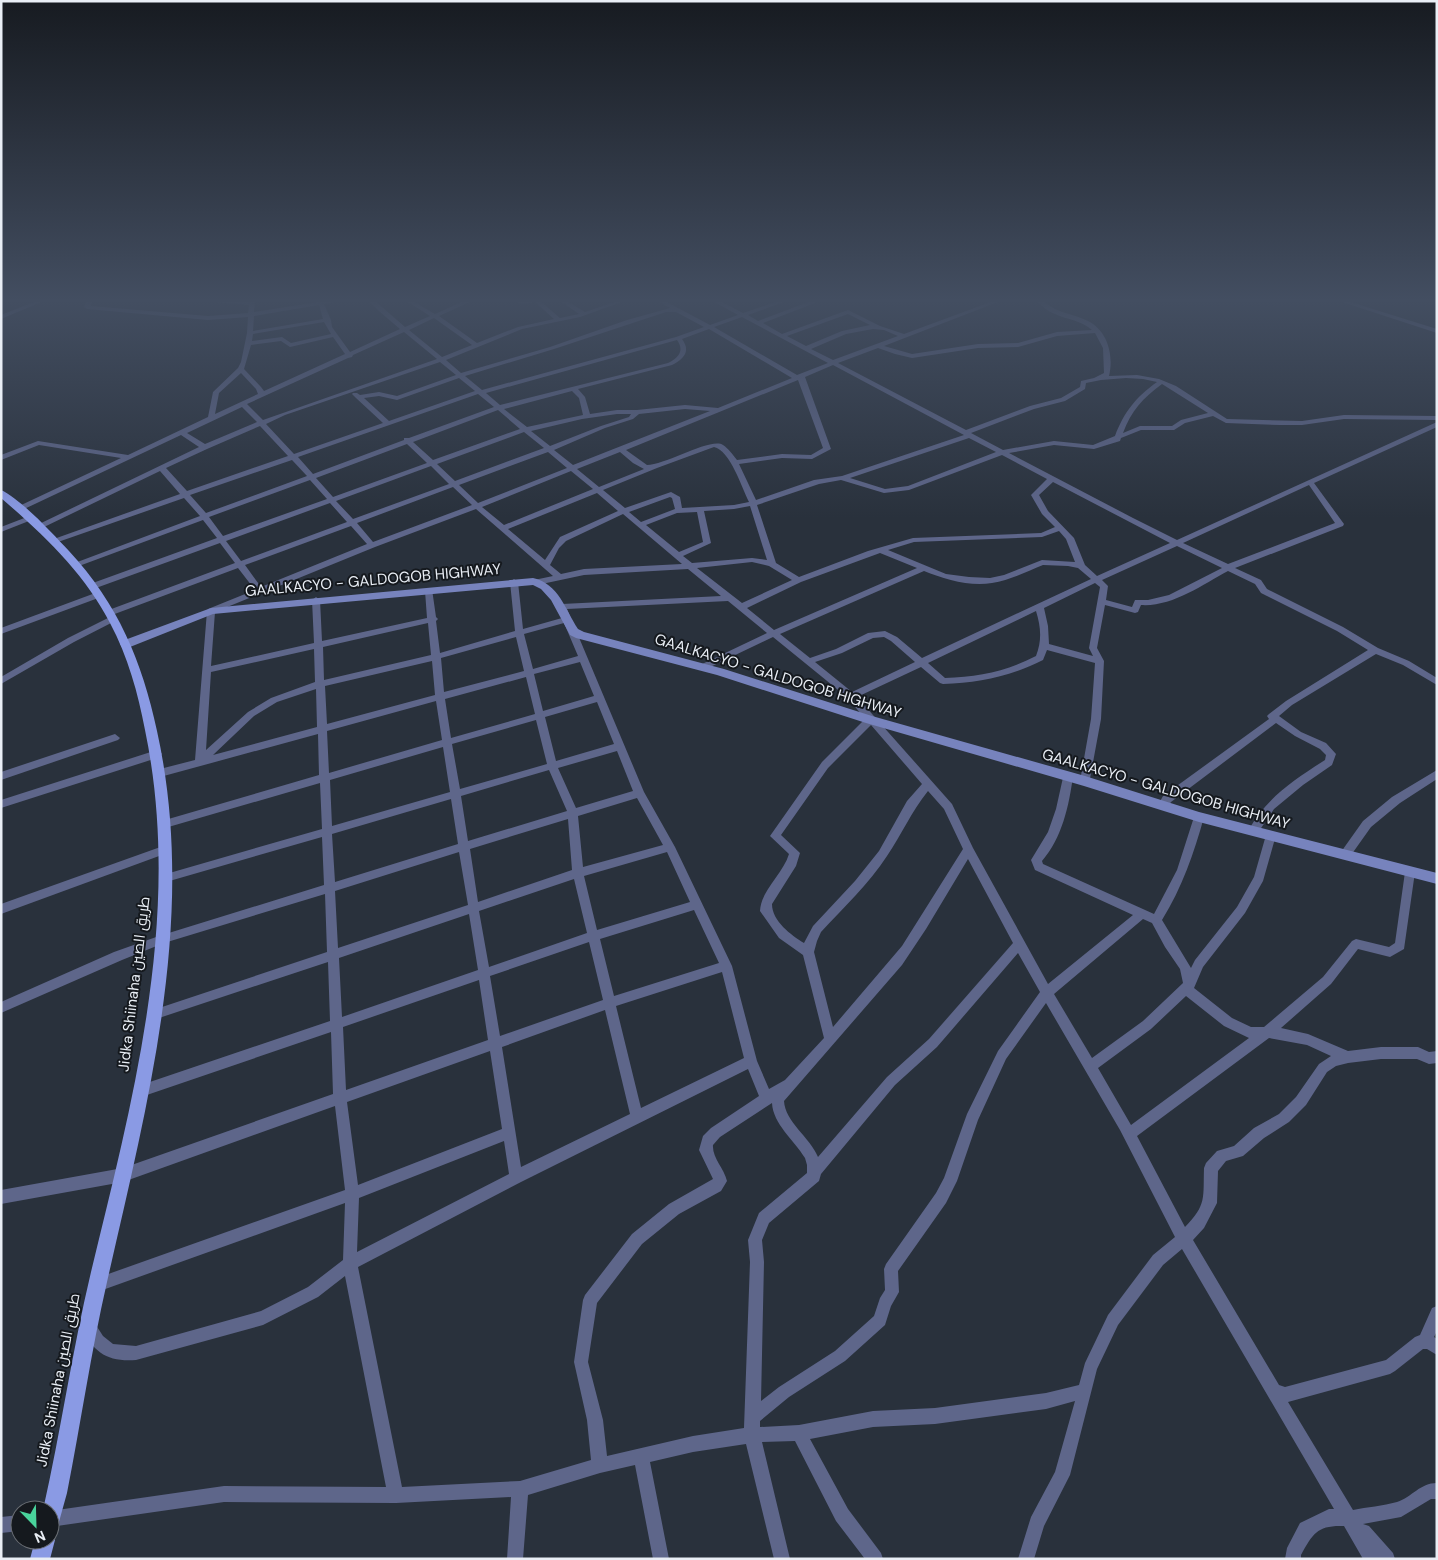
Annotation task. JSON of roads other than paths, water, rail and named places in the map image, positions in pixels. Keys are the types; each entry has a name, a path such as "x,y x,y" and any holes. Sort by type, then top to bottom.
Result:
{"main road":[{"name":"Jidka Shiinaha طريق الصين","path":"1,493 55,540 76,564 111,616 126,644 142,690 157,754 165,824 166,878 163,939 141,1091 88,1324 54,1500"}],"street":[{"path":"211,418 216,392 237,373"},
{"path":"245,373 259,388 262,395"},
{"path":"30,518 128,457 312,373"},
{"path":"1,530 161,467 261,422 402,373"},
{"path":"457,373 677,556 850,696 948,807 968,850 1019,944 1130,1134 1184,1239 1351,1518 1373,1559"},
{"path":"358,397 379,394 397,398 471,373"},
{"path":"55,540 388,423 479,393 552,373"},
{"path":"76,564 407,440 498,408 641,373"},
{"path":"735,462 782,456 812,457 826,449 799,377 792,373"},
{"path":"200,761 211,611 372,545 477,506 809,373"},
{"path":"855,373 1052,479 1258,582 1264,591 1340,629 1375,650 1406,663 1437,682"},
{"path":"1102,378 1107,373"},
{"path":"640,525 679,511 753,504 817,482 843,478 967,434 1032,407 1063,400 1083,388 1083,382 1102,378 1136,376 1151,378 1161,382 1226,421 1280,423 1344,417 1437,418"},
{"path":"1118,439 1123,422 1132,405 1161,382"},
{"path":"574,389 582,397 587,418"},
{"path":"350,390 388,423"},
{"path":"243,404 372,545"},
{"path":"1,631 220,539 524,430 617,412 685,407 720,410"},
{"path":"1,681 111,616 351,522 631,418 637,412"},
{"path":"843,478 890,492 909,488 1004,452 1054,443 1094,447 1118,439 1140,428 1174,428 1183,421 1214,414"},
{"path":"850,696 1098,579 1437,424"},
{"path":"181,432 204,447"},
{"path":"407,440 477,506 558,576"},
{"path":"1,458 38,443 128,457"},
{"path":"503,528 718,445 735,462 753,504 772,564"},
{"path":"620,449 645,467 656,468"},
{"path":"161,467 186,493 260,590"},
{"path":"1052,479 1035,495 1039,505 1070,538 1081,566"},
{"path":"1102,602 1135,610 1138,602 1151,603 1187,590 1229,568 1340,524 1310,482"},
{"path":"546,565 557,546 564,539 625,512 671,494 676,497 679,511"},
{"path":"677,556 707,543 700,510"},
{"path":"741,607 798,580 880,550 920,539 1042,534 1059,528"},
{"path":"880,550 944,576 969,580 990,581 1007,577 1042,562 1068,563 1081,566 1098,579 1104,586 1094,648 1100,660 1096,719 1085,781"},
{"path":"537,582 558,576 605,570 690,566 752,560 772,564 798,580"},
{"path":"703,667 774,633 923,568"},
{"path":"514,582 519,632 552,765 573,813 578,874 637,1117"},
{"name":"GAALKACYO - GALDOGOB HIGHWAY","path":"126,644 211,611 514,582 537,582 547,588 562,608 574,632 703,667 870,720 1085,781 1199,817 1437,879"},
{"path":"429,591 434,619 435,657 440,696 516,1177"},
{"path":"729,598 562,608 639,793 670,847 726,966 751,1061 766,1097"},
{"path":"316,600 340,1099 352,1194 350,1264 396,1495"},
{"path":"807,662 839,651 878,633 894,638 943,681 958,681 1002,675 1022,668 1040,658 1044,646 1045,626 1039,607"},
{"path":"207,670 434,619"},
{"path":"200,761 251,714 274,700 320,684 435,657 567,620"},
{"path":"1044,646 1100,660"},
{"path":"1253,831 1270,806 1329,762 1331,754 1323,746 1298,734 1272,716 1289,703 1375,650"},
{"path":"160,773 583,658"},
{"path":"165,824 600,698"},
{"path":"1163,805 1167,799 1275,718"},
{"path":"808,952 783,935 766,911 766,903 792,863 795,853 775,836 825,766 870,720"},
{"path":"1,776 116,738"},
{"path":"166,878 620,746"},
{"path":"1,804 157,754"},
{"path":"1345,855 1367,824 1396,800 1437,774"},
{"path":"1068,776 1065,800 1044,852 1036,860 1039,867 1156,920 1186,968 1190,984"},
{"path":"830,1040 808,952 811,940 818,929 859,884 883,854 911,804 928,784"},
{"path":"1,1008 118,956 163,939 639,793"},
{"path":"1156,920 1173,893 1192,843 1199,817"},
{"path":"1271,835 1259,878 1241,910 1198,964 1187,990 1228,1022 1250,1033 1273,1032 1308,1040 1348,1057"},
{"path":"153,1015 473,908 670,847"},
{"path":"1,909 166,849"},
{"path":"782,1559 752,1435 757,1262 754,1240 764,1218 814,1176 814,1172 813,1158 780,1114 778,1106 781,1094 830,1040 905,950 968,850"},
{"path":"1130,1134 1193,1085 1224,1065 1324,984 1356,944 1390,952 1400,946 1410,872"},
{"path":"141,1091 593,936 698,904"},
{"path":"753,1417 784,1392 840,1356 880,1320 892,1292 891,1269 941,1198 950,1181 972,1118 1002,1055 1047,992 1142,914"},
{"path":"814,1172 890,1081 933,1043 1019,944"},
{"path":"1,1197 123,1176 609,1003 726,966"},
{"path":"1090,1066 1147,1025 1190,984"},
{"path":"1026,1559 1037,1523 1062,1476 1090,1368 1113,1320 1158,1260 1199,1224 1210,1203 1211,1168 1222,1156 1238,1151 1259,1132 1284,1118 1301,1101 1323,1068 1333,1061 1381,1053 1418,1053 1428,1058 1437,1057"},
{"path":"88,1324 95,1338 105,1350 120,1354 136,1353 263,1318 313,1292 350,1264 516,1177 751,1061"},
{"path":"600,1465 595,1420 580,1362 590,1300 637,1239 674,1209 716,1186 720,1181 707,1153 706,1145 710,1138 721,1128 742,1117 766,1097 793,1082"},
{"path":"97,1285 352,1194 509,1134"},
{"path":"1274,1391 1285,1395 1390,1366 1420,1342 1431,1344 1437,1313"},
{"path":"60,1519 224,1494 396,1495 520,1489 641,1455 752,1435 799,1433 873,1419 935,1416 1046,1401 1085,1391"},
{"path":"799,1433 842,1515 875,1559"},
{"path":"641,1455 660,1559"},
{"path":"515,1559 520,1489"},
{"path":"1293,1559 1293,1554 1306,1529 1329,1517 1351,1518 1401,1509 1429,1491 1437,1491"},
{"path":"1351,1518 1387,1559"}]}
